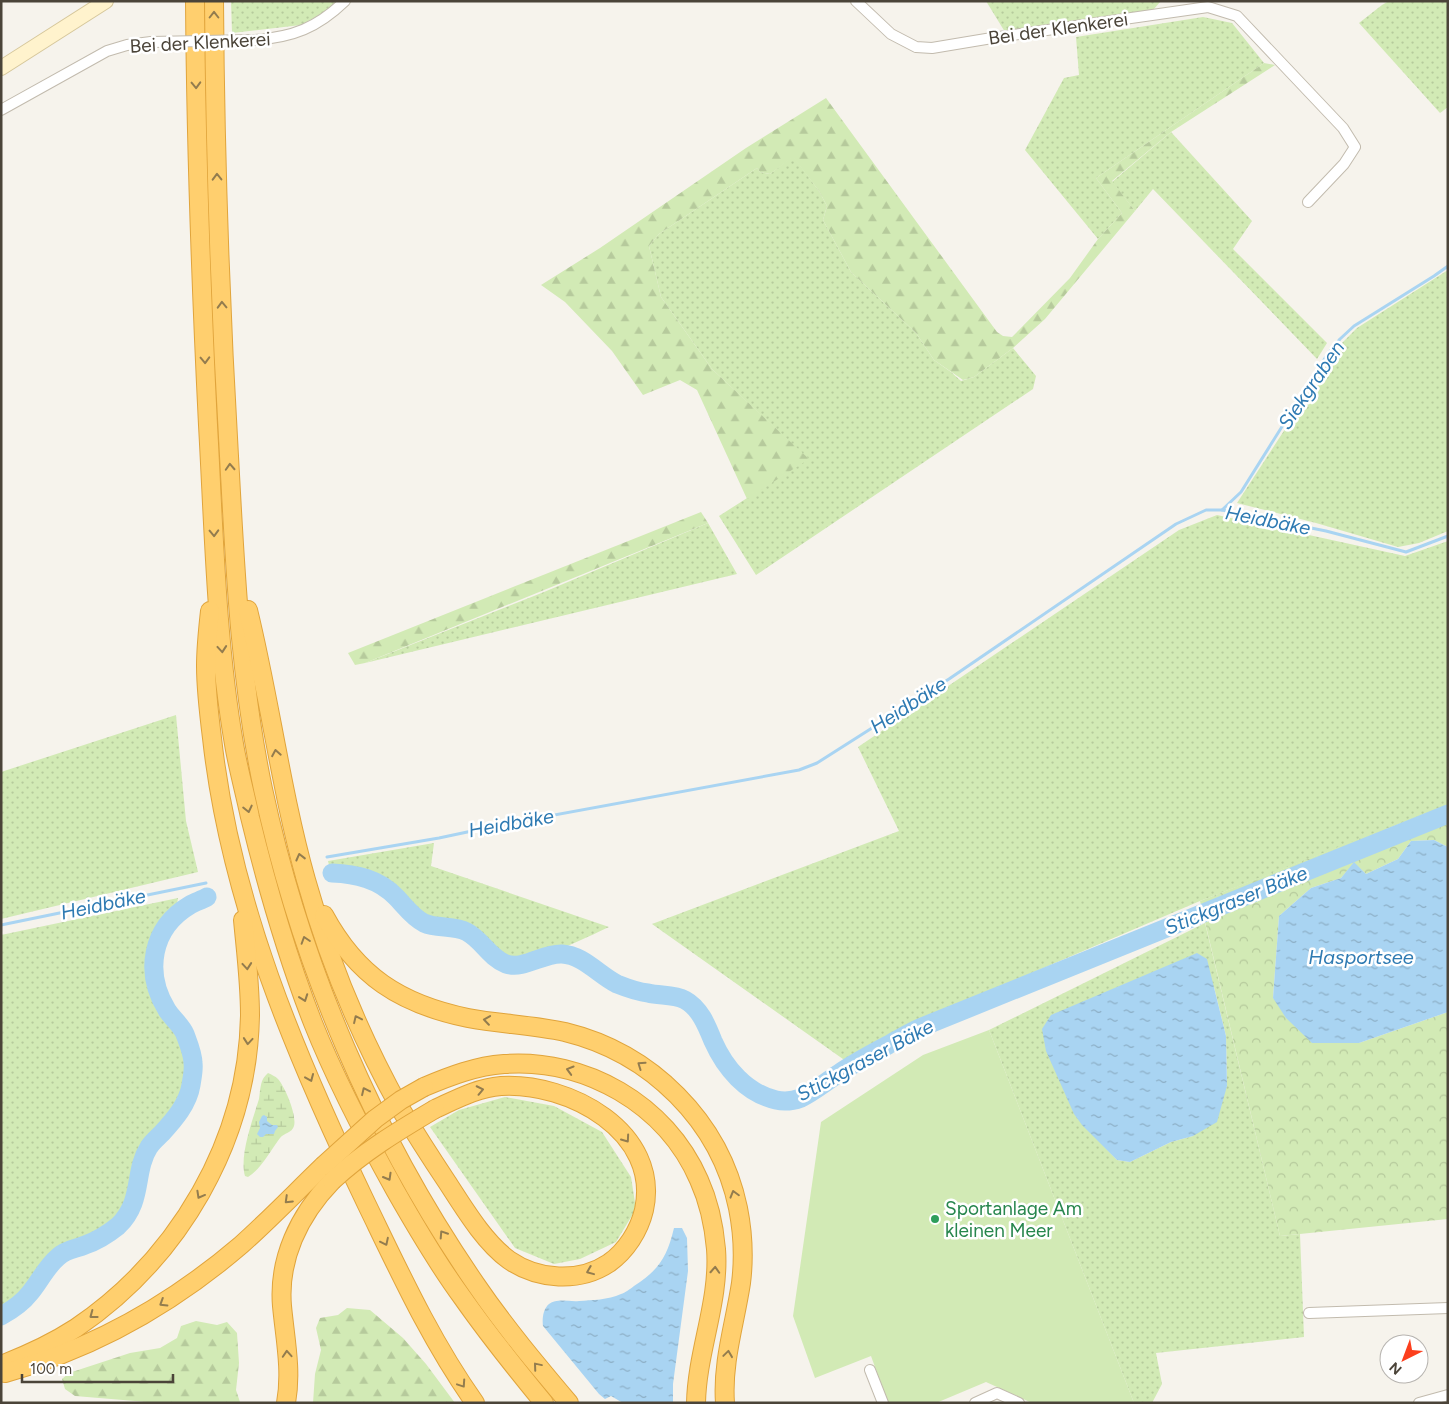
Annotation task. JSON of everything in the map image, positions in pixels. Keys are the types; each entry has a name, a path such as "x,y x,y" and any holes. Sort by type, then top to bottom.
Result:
{"highway":[{"path":"195,1 205,362 215,565 225,683 234,745 261,865 283,938 314,1024 348,1102 382,1167 420,1234 460,1296 509,1361 544,1403"},
{"path":"214,1 224,373 234,556 246,685 255,746 263,789 281,861 296,914 328,1006 365,1092 398,1157 436,1224 477,1287 529,1356 569,1403"},
{"path":"234,556 255,638 281,781 305,879 325,943 340,982 400,1108 427,1152 463,1207 489,1241 509,1260 535,1273 561,1277 585,1274 609,1263 628,1244 641,1222 646,1200 645,1178 637,1154 621,1131 598,1112 565,1096 534,1088 502,1086 474,1091 435,1109 392,1134 360,1157 327,1173 318,1195 300,1223 287,1254 282,1288 288,1368 286,1403"},
{"path":"215,565 207,644 207,691 219,790 229,846 238,882 268,973 326,1117 418,1310 438,1347 475,1403"},
{"path":"305,879 340,942 360,966 390,989 416,1003 451,1014 565,1032 616,1050 644,1067 672,1090 693,1112 710,1136 725,1165 735,1194 741,1225 741,1283 728,1355 725,1403"},
{"path":"1,1365 54,1341 75,1329 125,1290 155,1258 175,1232 198,1198 220,1154 237,1106 246,1063 250,1016 248,968 238,882"},
{"path":"1,1374 29,1367 84,1346 130,1322 182,1291 327,1173 375,1119 424,1087 449,1076 476,1068 494,1065 530,1064 558,1067 584,1074 610,1084 634,1100 657,1119 674,1137 699,1179 714,1230 716,1252 714,1287 698,1375 696,1403"},
{"path":"701,1357 708,1403"}],"street":[{"path":"1,68 106,1"},
{"name":"Bei der Klenkerei","path":"1,110 108,50 151,42 277,38 322,21 345,1"},
{"name":"Bei der Klenkerei","path":"856,1 891,34 916,47 932,48 1208,7 1236,16 1343,128 1355,147 1344,164 1308,202"},
{"path":"1309,1313 1448,1308"},
{"path":"870,1370 883,1403"},
{"path":"975,1403 997,1393 1019,1403"},
{"path":"1418,1403 1448,1395"}],"green space":[{"path":"231,1 338,1 325,12 301,25 232,33"},
{"path":"986,1 1161,1 1153,10 1005,32"},
{"path":"1389,1 1448,1 1448,107 1440,113 1359,23"},
{"path":"1203,17 1232,23 1264,63 1096,178 1122,213 1098,239 1025,150 1064,78 1079,75 1076,37"},
{"path":"1264,63 1275,65 1171,132 1112,181 1135,211 1045,319 1013,348 974,377 963,380 934,360 916,333 851,272 823,220 827,206 819,191 793,157 770,174 760,172 757,168 659,234 649,246 661,297 712,369 809,459 747,499 697,390 680,380 643,395 612,351 565,302 541,285 600,248 746,148 826,98 997,332 1003,336 1012,337 1070,278 1098,239 1122,213 1096,178"},
{"path":"1171,132 1252,221 1233,249 1327,343 1317,359 1153,189 1135,211 1112,182"},
{"path":"793,156 819,191 827,206 823,220 851,272 916,333 934,360 961,381 974,377 1013,348 1036,376 1033,389 756,575 719,516 808,459 712,369 661,297 649,246 659,234 757,168 760,172 770,174"},
{"path":"1448,270 1448,531 1419,543 1398,547 1316,523 1237,503 1339,346 1357,328"},
{"path":"701,512 708,523 365,663 355,665 348,653"},
{"path":"1217,515 1405,556 1448,541 1448,805 1200,901 906,1027 850,1064 652,924 899,831 858,747 1179,530"},
{"path":"708,523 737,574 365,663 544,592"},
{"path":"176,715 186,821 198,872 1,919 1,772"},
{"path":"1448,809 1448,847 1434,840 1411,841 1398,859 1366,874 1354,863 1341,878 1311,888 1279,916 1273,998 1359,1043 1448,1012 1448,1219 1280,1236 1200,901 1379,831"},
{"path":"434,843 431,866 609,927 549,953 523,959 506,959 501,957 469,930 420,915 395,887 382,878 355,870 330,869 328,861"},
{"path":"178,898 177,905 148,951 146,975 156,996 176,1025 182,1041 185,1078 178,1102 144,1147 130,1202 120,1219 101,1235 63,1249 55,1254 41,1269 24,1293 10,1307 1,1312 1,935"},
{"path":"1205,923 1280,1236 1300,1234 1304,1337 1156,1353 1162,1384 1152,1403 1134,1403 989,1030","holes":["1214,987 1226,1036 1227,1086 1193,1136 1171,1142 1130,1162 1117,1160 1100,1142"]},
{"name":"Sportanlage Am kleinen Meer","path":"989,1030 1134,1403 1032,1403 986,1382 936,1403 888,1403 871,1356 815,1378 793,1316 821,1122 923,1055"},
{"path":"268,1073 275,1076 284,1088 294,1115 294,1126 292,1130 280,1138 262,1164 248,1177 245,1176 244,1168 245,1148 259,1099 261,1084 263,1078"},
{"path":"505,1097 554,1106 602,1132 631,1177 636,1209 616,1242 580,1259 554,1264 515,1248 430,1127 459,1110"},
{"path":"347,1308 370,1310 403,1338 426,1364 455,1403 313,1403 315,1374 321,1350 316,1328 320,1318 338,1315"},
{"path":"196,1321 217,1325 227,1322 237,1333 239,1363 236,1390 240,1402 159,1403 75,1396 65,1389 62,1379 69,1373 130,1353 160,1348 177,1338 181,1326"}],"water":[{"name":"Hasportsee","path":"1434,840 1448,847 1448,1012 1359,1043 1312,1043 1286,1018 1273,998 1279,916 1311,888 1341,878 1354,862 1366,874 1398,859 1411,841"},
{"path":"1197,953 1207,959 1226,1036 1227,1086 1217,1122 1193,1136 1171,1142 1130,1162 1117,1160 1082,1125 1074,1114 1046,1051 1042,1029 1051,1015"},
{"path":"264,1115 267,1117 267,1121 278,1127 274,1134 266,1134 260,1137 257,1134 260,1128 259,1122"},
{"path":"674,1228 682,1228 687,1238 688,1271 673,1384 673,1403 623,1403 611,1396 605,1399 543,1326 544,1311 549,1304 556,1301 600,1299 616,1296 628,1291 650,1274 661,1262"}],"waterway":[{"name":"Siekgraben","path":"1222,510 1241,492 1327,355 1340,339 1354,326 1448,266"},
{"name":"Heidbäke","path":"327,857 439,838 505,824 799,770 817,763 949,679 1176,524 1206,510 1222,510 1326,531 1406,552 1448,536"},
{"name":"Stickgraser Bäke","path":"332,873 358,876 375,882 396,897 420,921 429,925 457,928 467,932 495,957 506,964 520,965 555,954 570,955 617,984 632,990 685,1000 699,1013 718,1051 730,1070 738,1078 755,1092 765,1097 779,1101 789,1101 805,1096 856,1062 922,1027 1448,814"},
{"name":"Heidbäke","path":"1,925 206,883"},
{"name":"Stickgraser Bäke","path":"1,1316 24,1300 50,1265 61,1254 94,1241 118,1226 132,1207 141,1166 149,1147 176,1117 187,1099 193,1074 192,1056 183,1031 167,1010 160,996 155,981 155,952 167,926 177,915 190,905 207,897"}],"place":[{"name":"Sportanlage Am kleinen Meer","path":"935,1219"}]}
